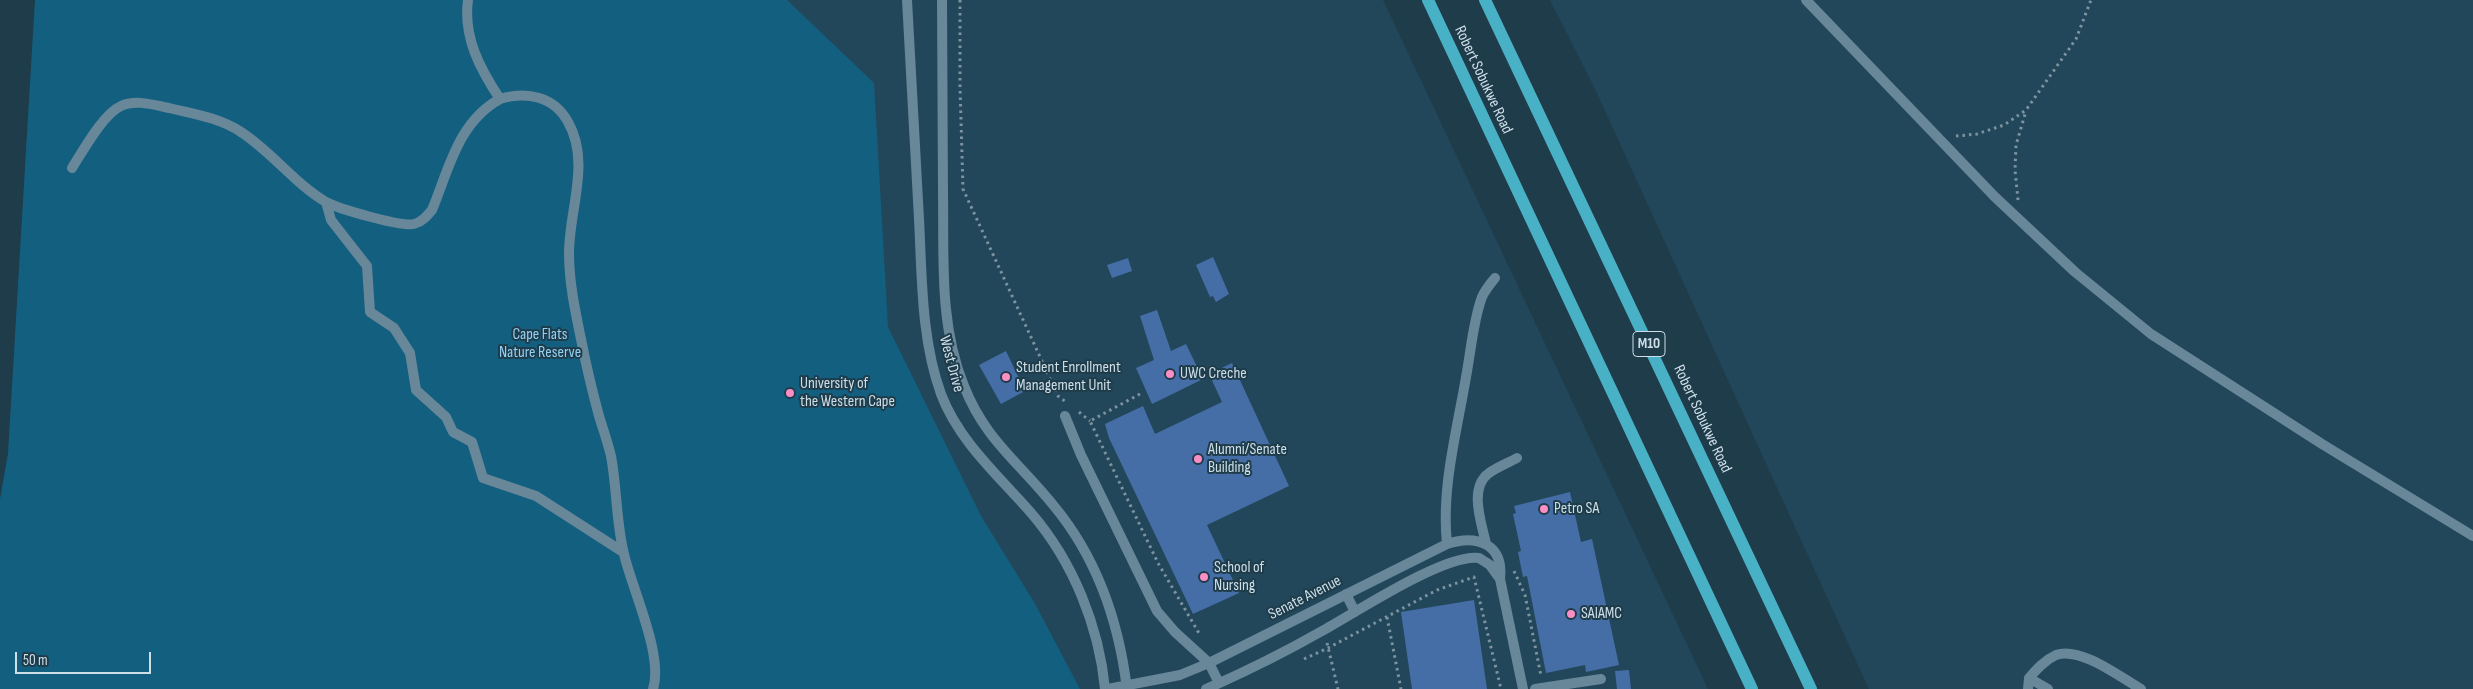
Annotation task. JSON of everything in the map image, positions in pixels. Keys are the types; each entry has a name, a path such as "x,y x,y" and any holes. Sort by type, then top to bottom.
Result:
{"main road":[{"name":"Robert Sobukwe Road","path":"1428,0 1752,689"},
{"name":"Robert Sobukwe Road","path":"1485,0 1812,689"}],"lane":[{"path":"468,0 466,16 468,33 484,74 500,99"},
{"name":"West Drive","path":"907,0 925,314 942,394 956,423 977,453 1054,543 1076,581 1090,617 1106,689"},
{"name":"West Drive","path":"942,0 944,264 946,314 952,354 964,388 995,441 1054,505 1075,534 1096,571 1109,606 1120,645 1127,687"},
{"path":"1806,0 1936,136 2020,220 2075,272 2151,334 2322,444 2473,536"},
{"path":"72,168 111,113 120,106 128,104 151,104 216,120 242,132 326,202 344,209 401,223 414,224 424,219 432,210 469,124 480,112 500,99 522,95 534,96 550,103 568,122 576,140 579,170 569,250 570,283 590,382 611,456 623,552 651,642 656,681 653,689"},
{"path":"326,202 331,220 367,266 370,312 394,328 410,353 416,390 446,417 453,432 472,442 483,478 536,496 623,552"},
{"path":"1447,544 1445,518 1448,482 1468,366 1481,300 1486,288 1495,278"},
{"path":"1065,416 1080,454 1157,611 1175,632 1209,663 1219,683"},
{"path":"1517,458 1488,473 1481,481 1478,508 1486,544 1499,558 1502,566 1500,579 1523,689"},
{"name":"Senate Avenue","path":"1106,689 1127,687 1180,674 1209,663 1447,544 1460,540 1471,540 1486,544"},
{"path":"1206,689 1322,632 1372,600 1444,565 1467,558 1479,558 1485,561 1500,579"},
{"path":"1346,594 1355,612"},
{"path":"2028,689 2029,678 2050,659 2057,655 2072,653 2088,658 2141,689"},
{"path":"2029,678 2048,689"},
{"path":"1539,688 1601,679"}],"path":[{"path":"960,0 960,86 964,189 1058,396 1071,406"},
{"path":"2020,220 2015,170 2016,145 2026,110 2076,38 2091,0"},
{"path":"1936,136 1977,134 2004,125 2026,110"},
{"path":"1090,421 1140,394"},
{"path":"1077,411 1090,421 1158,563 1199,634 1205,640"},
{"path":"1512,568 1525,595 1539,688"},
{"path":"1301,660 1328,648 1437,590 1474,577 1501,689"},
{"path":"1387,617 1401,689"},
{"path":"1322,632 1338,689"}],"shaded area":[{"name":"University of the Western Cape","path":"35,0 1383,0 1708,689 0,689 0,499 8,454"},
{"path":"1550,0 2473,0 2473,689 1869,689 1595,89"}],"green space":[{"name":"Cape Flats Nature Reserve","path":"35,0 787,0 874,83 888,327 981,516 1034,602 1080,689 0,689 0,499 8,454"}],"building":[{"path":"1213,257 1229,294 1216,302 1213,296 1210,297 1196,265"},
{"path":"1128,258 1132,271 1112,278 1107,265"},
{"name":"UWC Creche","path":"1157,310 1171,351 1186,344 1203,379 1152,404 1136,368 1154,360 1140,316"},
{"name":"Student Enrollment Management Unit","path":"1006,351 1025,391 1001,404 979,365"},
{"name":"Alumni/Senate Building","path":"1232,363 1289,486 1207,525 1239,593 1193,614 1109,438 1105,424 1143,406 1155,434 1222,402 1209,374"},
{"name":"SAIAMC","path":"1570,492 1581,542 1592,539 1619,665 1586,672 1585,665 1546,673 1527,576 1523,577 1518,552 1521,551 1513,514 1516,513 1514,506"},
{"path":"1474,600 1487,689 1412,689 1401,612"},
{"path":"1629,670 1631,689 1617,689 1615,671"}],"place":[{"name":"UWC Creche","path":"1170,374"},
{"name":"Student Enrollment Management Unit","path":"1006,377"},
{"name":"University of the Western Cape","path":"790,393"},
{"name":"Alumni/Senate Building","path":"1198,459"},
{"name":"Petro SA","path":"1544,509"},
{"name":"School of Nursing","path":"1204,577"},
{"name":"SAIAMC","path":"1571,614"}]}
